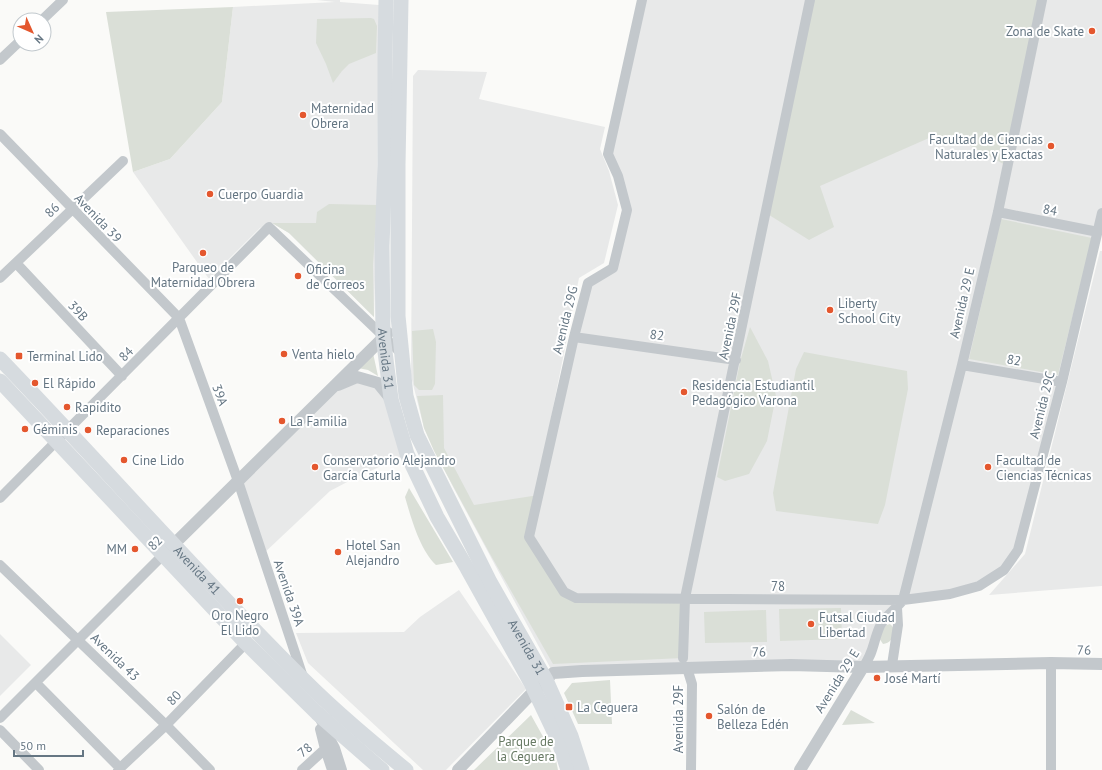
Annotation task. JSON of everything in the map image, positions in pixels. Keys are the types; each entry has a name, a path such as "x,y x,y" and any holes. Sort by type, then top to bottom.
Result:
{"main road":[{"name":"Avenida 31","path":"386,0 385,165 382,246 383,336 391,399 407,454 437,517 532,687 558,742 568,770"},
{"name":"Avenida 31","path":"401,0 398,165 398,325 406,396 417,435 490,582 546,680 571,736 582,770"},
{"name":"Avenida 41","path":"0,359 68,431 246,642 317,713 382,770"},
{"name":"Avenida 41","path":"0,382 57,442 304,681 356,728 406,770"}],"street":[{"path":"50,12 63,0"},
{"name":"Avenida 29G","path":"576,598 564,592 529,537 574,337 588,283 613,268 627,210 618,176 608,154 642,0"},
{"name":"Avenida 29F","path":"691,770 692,684 685,663 685,598 736,360 810,0"},
{"name":"Avenida 29 E","path":"892,665 900,604 962,365 998,212 1042,0"},
{"path":"0,60 12,49"},
{"name":"Avenida 39","path":"0,134 179,318"},
{"name":"86","path":"0,278 123,161"},
{"name":"84","path":"998,212 1098,232"},
{"name":"Avenida 29C","path":"979,586 1004,570 1018,550 1062,382 1102,213"},
{"name":"84","path":"0,498 269,227 383,336"},
{"name":"39B","path":"16,263 122,376"},
{"name":"39A","path":"179,318 238,481"},
{"name":"82","path":"0,718 79,641 169,549 383,336 398,325"},
{"path":"383,336 401,353"},
{"name":"82","path":"574,337 736,360"},
{"name":"82","path":"962,365 1062,382"},
{"name":"82","path":"331,388 358,377 378,383 391,399"},
{"name":"Avenida 39A","path":"238,481 304,681 317,713 334,748 342,770"},
{"name":"Avenida 43","path":"0,565 166,725 210,770"},
{"name":"78","path":"576,598 685,598 900,604 950,594 979,586"},
{"name":"Avenida 29 E","path":"800,770 869,658 880,624 900,604"},
{"name":"80","path":"119,769 166,725 246,642"},
{"name":"76","path":"458,770 532,687 546,680 553,673 685,663 863,667 892,665 1051,663 1102,664"},
{"path":"1051,663 1051,770"},
{"path":"36,683 119,769"},
{"name":"Avenida 39A","path":"317,713 325,750 332,770"},
{"path":"0,730 39,770"},
{"name":"78","path":"302,770 325,750"}],"shaded area":[{"path":"317,0 340,0 340,2 379,5 377,205 374,317 289,233 272,223 260,228 209,279 133,172 170,159 222,102 233,7 335,2"},
{"name":"Liberty School City","path":"642,0 1102,0 1102,213 1018,550 1004,570 979,586 903,600 880,624 863,667 553,673 452,485 424,428 411,376 413,76 418,70 487,72 479,99 605,127 600,149 609,171 618,205 604,263 579,278 527,538 588,283 613,268 627,210 608,154"},
{"path":"1100,251 1102,251 1102,586 989,595 1025,554"},
{"name":"Conservatorio Alejandro García Caturla","path":"357,377 378,383 407,454 330,491 262,555 238,481 331,388"},
{"path":"459,590 526,689 446,770 423,770 308,663 296,633 404,632 420,617"},
{"path":"0,634 31,665 0,696"}],"green space":[{"path":"810,0 1042,0 1007,166 958,139 929,138 820,186 834,227 809,240 766,213"},
{"path":"233,7 222,102 170,159 133,172 106,12"},
{"path":"317,19 374,19 377,26 376,53 349,64 333,83 316,43"},
{"path":"329,204 377,205 373,265 374,317 289,233 272,223 316,223 317,212"},
{"path":"1001,219 1092,238 1058,375 969,359"},
{"path":"750,327 768,361 776,396 767,441 749,474 725,481 717,477 740,362"},
{"path":"433,329 436,342 435,384 432,390 419,390 414,385 412,331"},
{"path":"804,352 907,371 908,389 885,505 878,524 776,511 773,493 796,369"},
{"path":"373,353 378,376 368,370 358,368"},
{"path":"443,395 444,448 474,505 539,495 529,537 564,592 576,598 685,598 683,658 553,664 490,554 434,451 424,428 417,396"},
{"path":"409,488 453,562 436,565 425,551 417,533 405,497"},
{"name":"Futsal Ciudad Libertad","path":"841,608 842,639 780,641 779,609"},
{"path":"766,610 767,642 705,643 704,612"},
{"path":"890,624 894,630 892,639 883,644 879,638 886,625"},
{"path":"610,680 612,724 578,724 564,693 572,683"},
{"path":"851,710 875,723 842,725"},
{"name":"Parque de la Ceguera","path":"531,715 556,760 558,770 474,770"}],"place":[{"name":"Zona de Skate","path":"1092,31"},
{"name":"Maternidad Obrera","path":"303,115"},
{"name":"Facultad de Ciencias Naturales y Exactas","path":"1051,146"},
{"name":"Cuerpo Guardia","path":"210,194"},
{"name":"Parqueo de Maternidad Obrera","path":"203,253"},
{"name":"Oficina de Correos","path":"298,276"},
{"name":"Liberty School City","path":"830,310"},
{"name":"Venta hielo","path":"284,354"},
{"name":"Terminal Lido","path":"19,356"},
{"name":"El Rápido","path":"35,383"},
{"name":"Residencia Estudiantil Pedagógico Varona","path":"684,392"},
{"name":"Rapidito","path":"67,407"},
{"name":"La Familia","path":"282,421"},
{"name":"Géminis","path":"25,429"},
{"name":"Reparaciones","path":"88,430"},
{"name":"Cine Lido","path":"124,460"},
{"name":"Conservatorio Alejandro García Caturla","path":"315,467"},
{"name":"Facultad de Ciencias Técnicas","path":"988,467"},
{"name":"MM","path":"135,549"},
{"name":"Hotel San Alejandro","path":"338,552"},
{"name":"Oro Negro El Lido","path":"240,601"},
{"name":"Futsal Ciudad Libertad","path":"811,624"},
{"name":"José Martí","path":"877,678"},
{"name":"La Ceguera","path":"569,707"},
{"name":"Salón de Belleza Edén","path":"709,716"}]}
